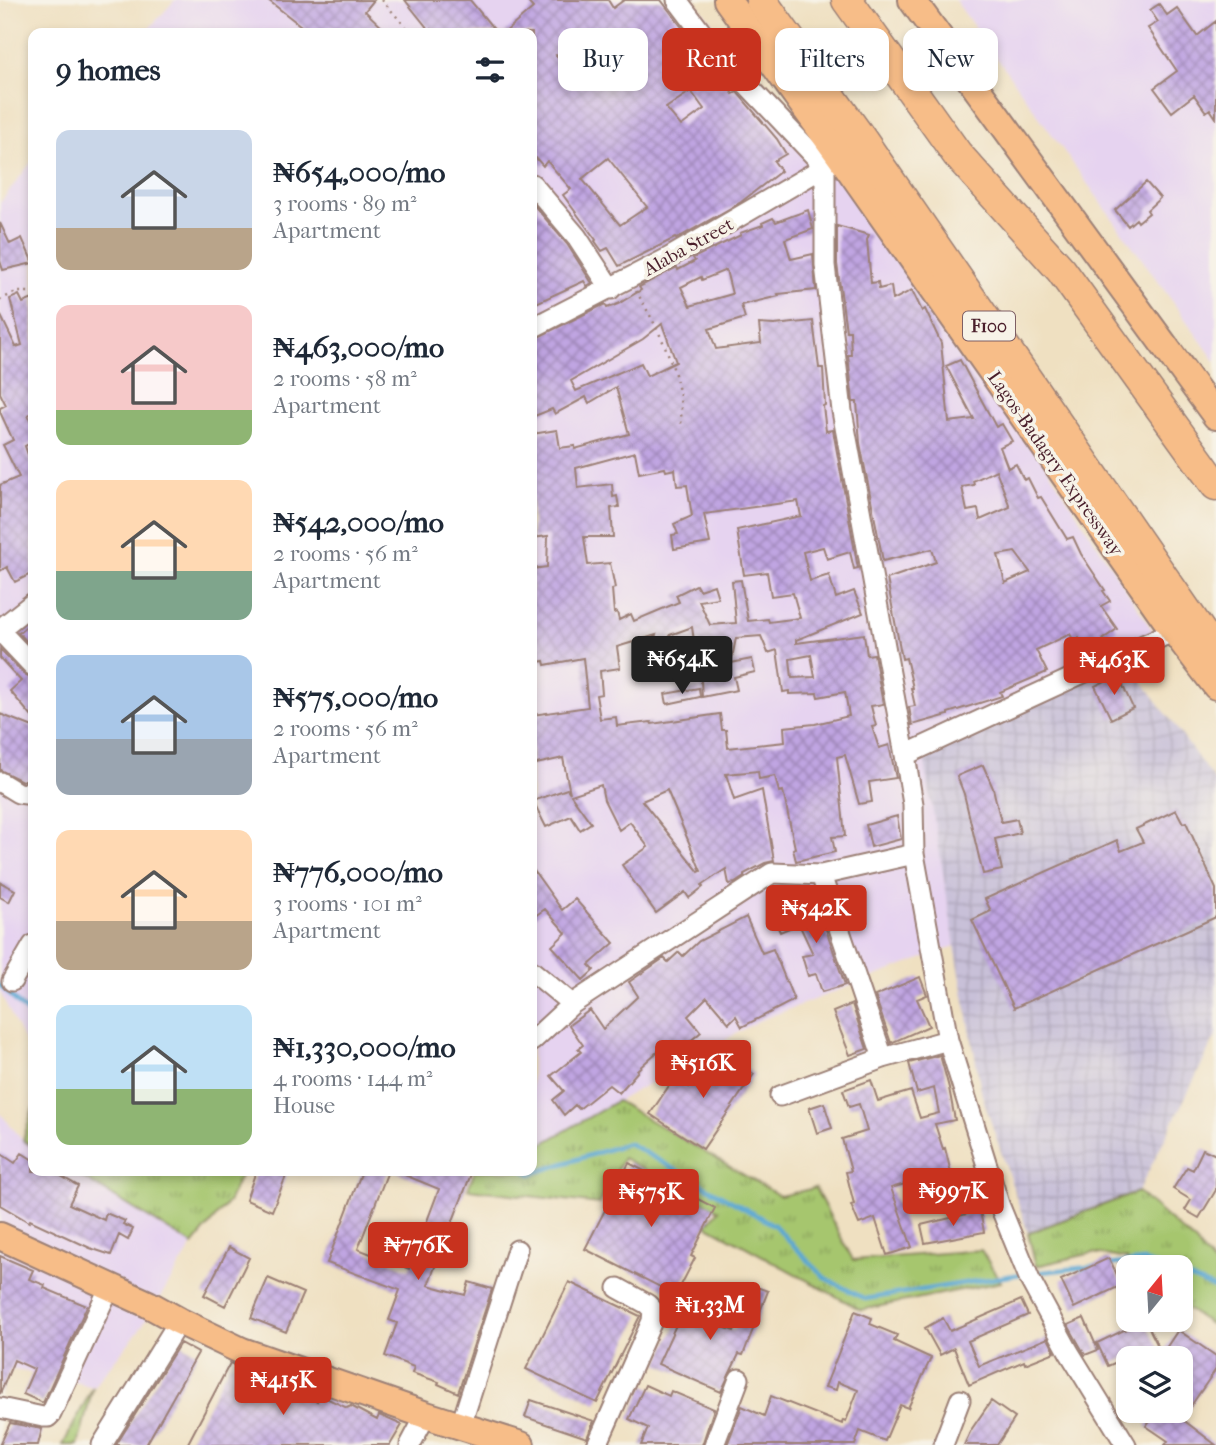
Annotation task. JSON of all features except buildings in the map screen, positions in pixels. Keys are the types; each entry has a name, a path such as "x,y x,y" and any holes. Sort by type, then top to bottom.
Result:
{"highway":[{"name":"Lagos-Badagry Expressway","path":"761,0 859,136 1216,654"},
{"path":"846,0 957,154 1060,270 1216,485"}],"main road":[{"name":"Lagos-Badagry Expressway","path":"727,0 832,162 1216,686"},
{"path":"912,0 1216,416"},
{"path":"0,1236 242,1351 426,1415 522,1445"}],"street":[{"path":"677,0 717,53 832,162 825,265 842,411 905,755 913,804 914,854 948,1040 999,1204 1027,1273 1069,1352 1126,1445"},
{"name":"Alaba Street","path":"537,326 611,289 744,216 832,162"},
{"path":"537,190 577,237 611,289"},
{"path":"28,607 0,630 28,661"},
{"path":"905,755 1174,631"},
{"path":"0,782 18,793 28,793"},
{"path":"537,1036 572,1004 772,873 821,875 914,854"},
{"path":"821,875 883,1058"},
{"path":"12,981 28,954"},
{"path":"537,975 572,1004"},
{"path":"780,1096 883,1058 948,1040"},
{"path":"461,1425 517,1250"},
{"path":"0,1408 43,1417 51,1414 110,1286"},
{"path":"597,1445 652,1321 653,1310 618,1287"},
{"path":"102,1445 166,1314"},
{"path":"714,1445 739,1380"},
{"path":"943,1445 960,1400"},
{"path":"410,1445 426,1415"}],"path":[{"path":"382,0 407,28"},
{"path":"629,279 659,332 679,385 681,425"},
{"path":"0,300 16,292 28,292"}],"shaded area":[{"path":"175,0 693,0 717,28 662,28 662,91 761,91 761,79 866,202 973,353 1158,639 923,745 955,946 758,1021 537,1147 537,28 150,28"},
{"path":"955,0 1216,0 1216,362 998,60 998,28 975,28"},
{"path":"28,167 28,1049 0,992 0,203"},
{"path":"1124,655 1216,783 1216,1036 1138,1192 1028,1233 982,1095 922,745"},
{"path":"0,1113 28,1144 28,1176 80,1176 193,1245 140,1329 93,1387 55,1376 0,1368"}],"green space":[{"path":"617,1101 780,1196 815,1188 853,1260 981,1250 1001,1282 861,1310 706,1225 719,1210 623,1158 599,1204 468,1189 473,1176 537,1176 537,1147"},
{"path":"28,1124 28,1144 23,1140"},
{"path":"80,1176 240,1176 229,1201 193,1245"},
{"path":"1138,1192 1195,1242 1216,1267 1216,1328 1194,1314 1194,1255 1116,1257 1093,1253 1036,1266 1028,1233"},
{"path":"93,1387 78,1445 63,1445"}],"waterway":[{"path":"0,985 28,1014"},
{"path":"537,1172 628,1143 774,1225 825,1278 865,1299 1021,1274"},
{"path":"1106,1265 1116,1264"},
{"path":"1033,1273 1097,1266"},
{"path":"1194,1280 1216,1289"}]}
